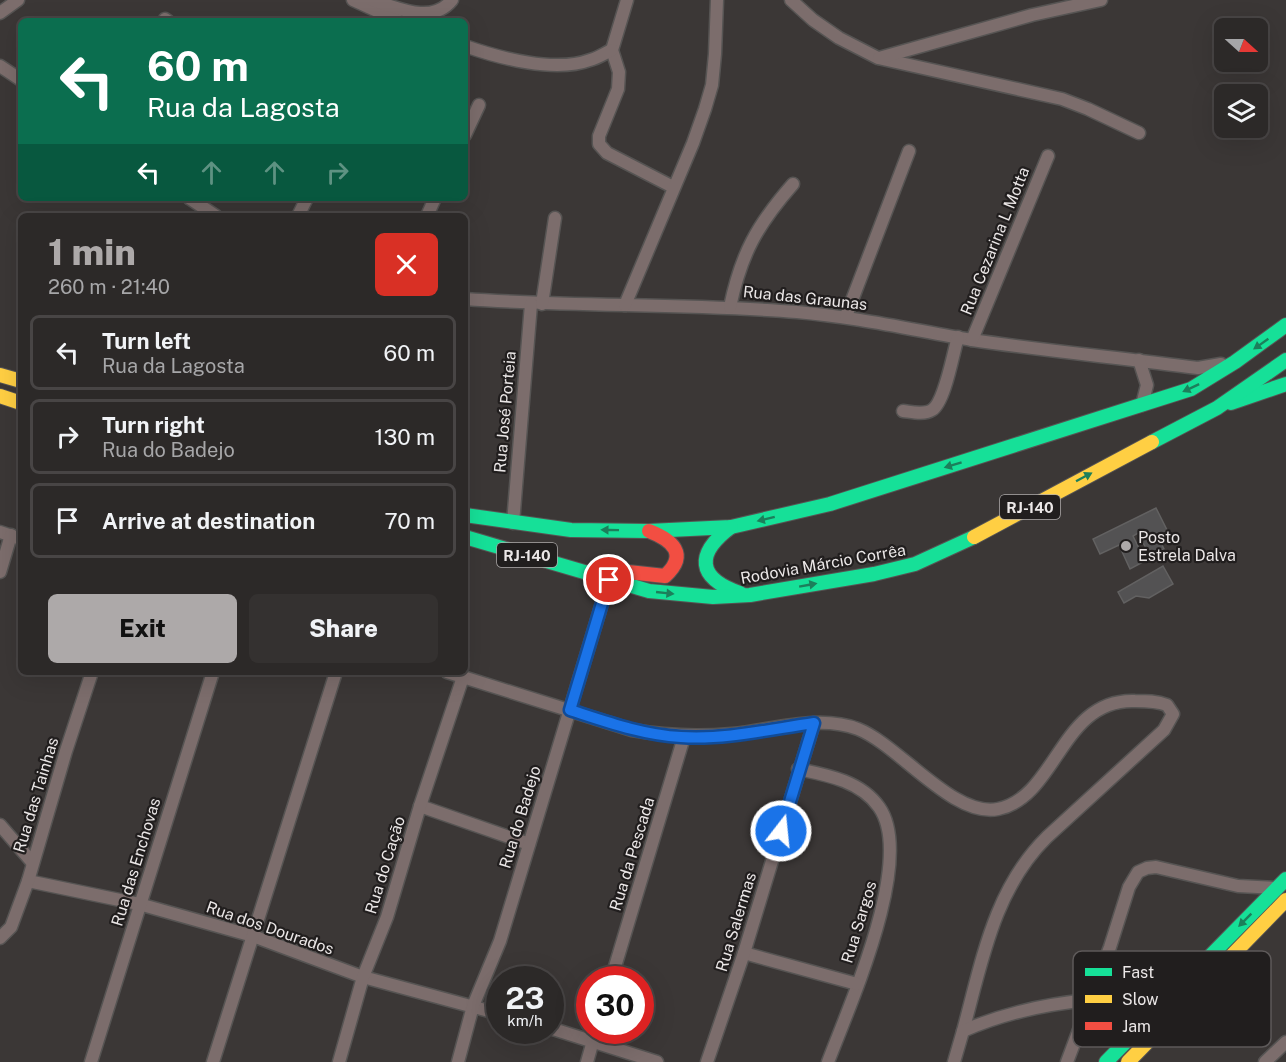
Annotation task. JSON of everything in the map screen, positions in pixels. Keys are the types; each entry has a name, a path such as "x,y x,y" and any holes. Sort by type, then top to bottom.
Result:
{"main road":[{"name":"RJ-140","path":"468,516 572,530 649,531 731,527 830,504 1191,389 1235,362 1286,325"},
{"name":"Rodovia Márcio Corrêa","path":"468,538 649,591 713,597 750,595 874,574 915,564 977,536 1055,492 1217,408 1286,360"},
{"path":"0,375 18,380"},
{"path":"1217,408 1286,384"},
{"path":"0,396 18,402"},
{"path":"731,527 716,537 708,547 705,559 707,572 714,582 724,589 750,595"},
{"path":"588,574 616,571 665,576 673,570 677,558 675,547 670,540 649,531"},
{"path":"1215,951 1281,883"},
{"path":"1234,951 1286,900"},
{"path":"1106,1062 1121,1047"},
{"path":"1132,1061 1145,1047"}],"street":[{"path":"0,13 18,0"},
{"path":"353,0 392,18"},
{"path":"372,0 428,14 444,9 452,0"},
{"path":"627,0 612,50 619,72 619,81 599,136 599,144 608,153 674,187"},
{"path":"625,305 693,143 712,85 717,0"},
{"path":"791,0 839,38 878,58 1062,99 1088,108 1138,133"},
{"path":"878,58 1032,15 1101,0"},
{"path":"468,47 552,65 590,61 612,50"},
{"path":"0,66 18,78"},
{"path":"468,129 479,105"},
{"path":"846,316 909,150"},
{"name":"Rua Cezarina L Motta","path":"972,340 1048,156"},
{"path":"730,307 736,277 757,230 769,211 793,184"},
{"path":"194,201 212,213"},
{"name":"Rua José Porteia","path":"513,523 537,304 555,218"},
{"name":"Rua das Graunas","path":"468,299 537,304 730,307 846,316 972,340 1198,368 1235,362"},
{"path":"903,411 925,412 936,406 958,337"},
{"path":"1138,360 1147,386 1142,405"},
{"path":"0,572 11,535"},
{"name":"Rua do Badejo","path":"458,1062 474,1006 500,941 609,580"},
{"name":"Rua das Tainhas","path":"0,938 11,927 28,881 91,675"},
{"name":"Rua das Enchovas","path":"91,1062 212,675"},
{"path":"213,1062 335,675"},
{"path":"457,675 632,730 684,737 734,734 814,723 841,725 859,730 887,747 948,794 978,808 995,809 1019,800 1032,787 1082,723 1105,705 1128,701 1161,703 1171,708 1172,718 1164,730 1031,852 1014,876 990,929 954,1062"},
{"name":"Rua do Cação","path":"339,1062 363,977 387,917 420,806 463,677"},
{"name":"Rua Salermas","path":"707,1062 744,953 814,723"},
{"name":"Rua da Pescada","path":"615,966 684,737"},
{"name":"Rua Sargos","path":"798,770 828,775 859,789 880,808 886,820 891,841 889,877 881,913 828,1062"},
{"path":"420,806 529,844"},
{"path":"0,825 33,862"},
{"path":"1108,951 1129,887 1142,869 1156,867 1238,886 1281,883"},
{"name":"Rua dos Dourados","path":"28,881 139,904 253,936 363,977 486,1010"},
{"path":"744,953 857,984"},
{"path":"963,1031 1017,1011 1046,1004 1073,1002"},
{"path":"1265,1062 1286,1042"},
{"path":"587,1062 593,1044"},
{"path":"614,1044 657,1062"},
{"path":"1067,1062 1073,1046"}],"building":[{"path":"1156,508 1168,532 1158,537 1164,549 1150,556 1138,533 1133,536 1145,561 1130,569 1119,545 1100,554 1093,539"},
{"path":"1163,566 1173,584 1149,598 1136,596 1124,603 1118,592"}],"traffic: fast":[{"path":"468,515 571,530 649,531 731,527 830,504 1191,389 1235,362 1286,325"},
{"path":"1152,442 1217,408 1286,360"},
{"path":"1231,403 1286,384"},
{"path":"731,527 711,547 706,564 715,580 740,593"},
{"path":"468,538 649,591 713,597 750,595 874,574 915,564 974,537"},
{"path":"1215,951 1286,879"},
{"path":"1106,1062 1121,1047"}],"traffic: slow":[{"path":"0,375 18,380"},
{"path":"0,396 18,402"},
{"path":"974,537 1152,442"},
{"path":"1236,951 1286,900"},
{"path":"1128,1062 1143,1047"}],"traffic: jam":[{"path":"628,572 665,576 676,561 677,554 670,543 649,531"}],"place":[{"name":"Posto Estrela Dalva","path":"1126,546"}],"route":[{"path":"609,580 570,710 632,730 684,737 734,734 814,723 781,831"}]}
